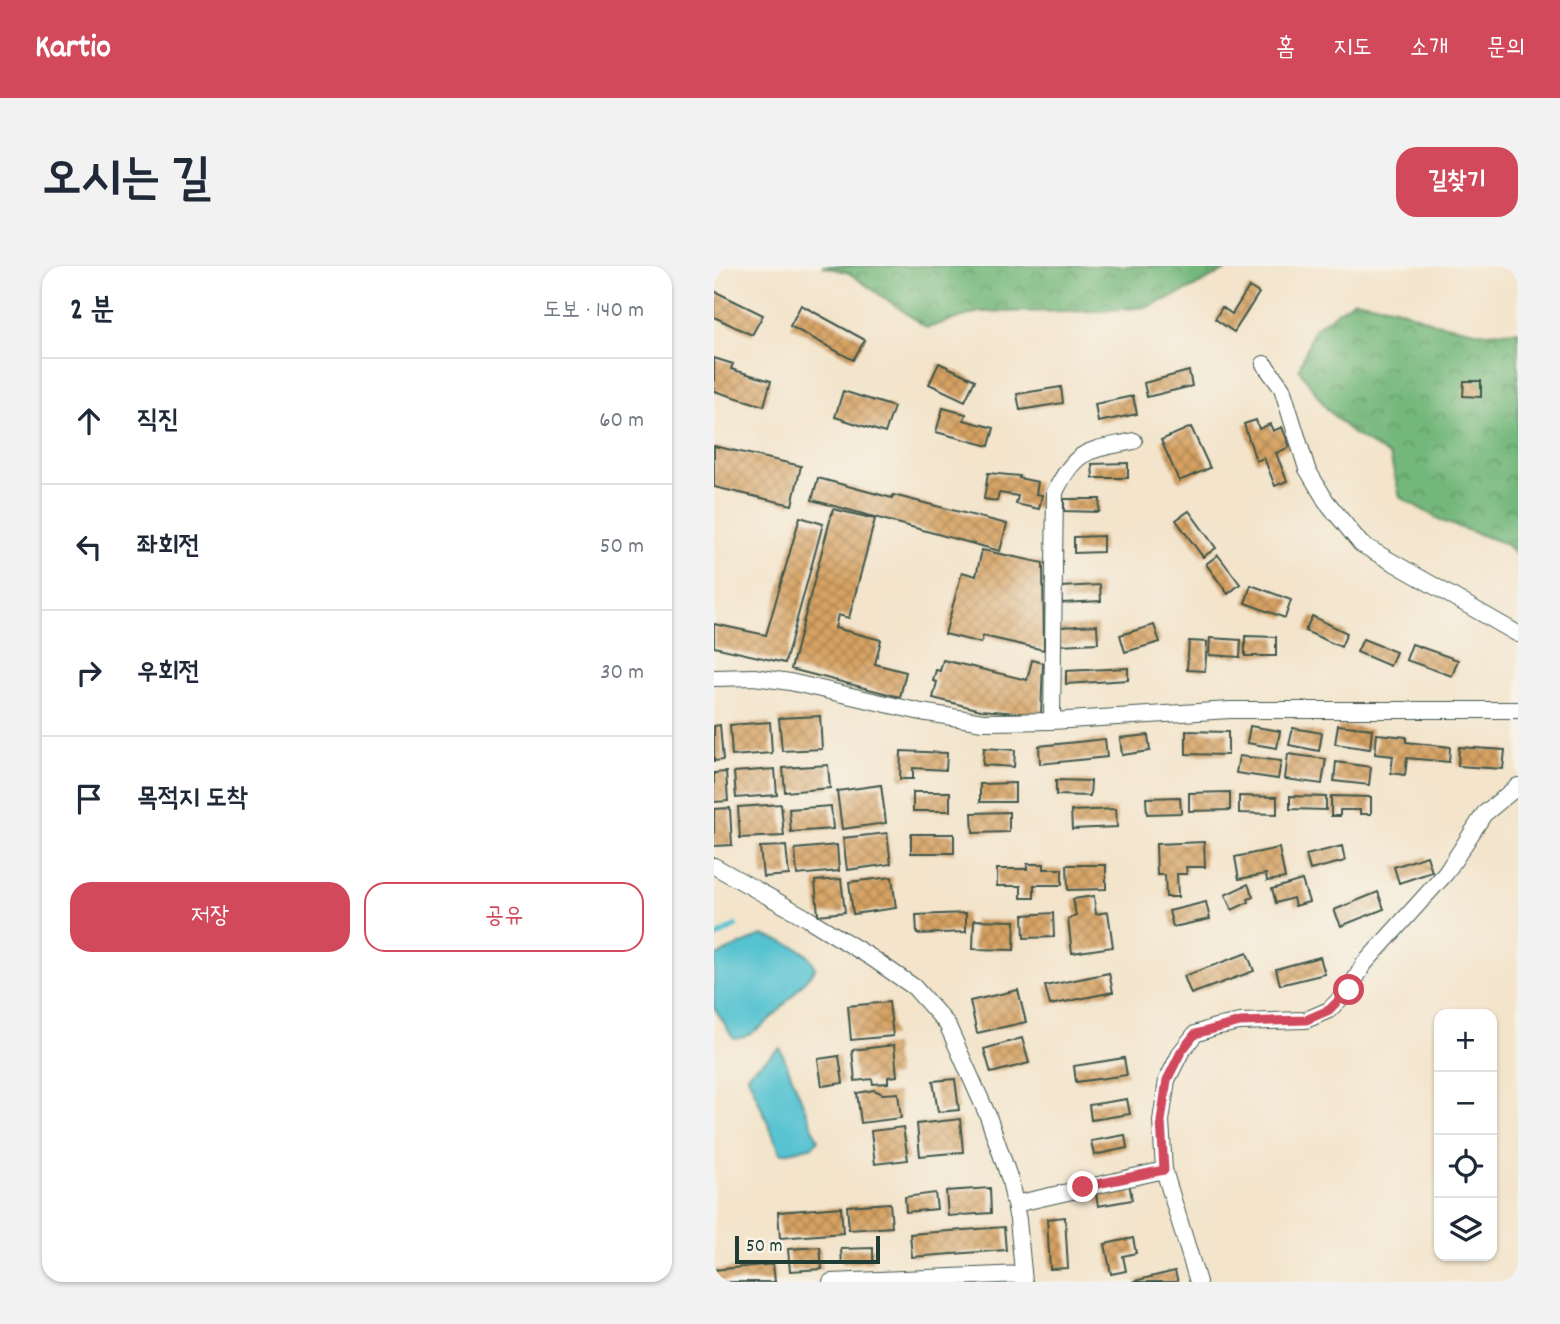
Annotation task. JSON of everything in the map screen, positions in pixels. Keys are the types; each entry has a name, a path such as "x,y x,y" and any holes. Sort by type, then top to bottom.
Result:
{"street":[{"path":"1264,364 1282,388 1307,469 1326,501 1360,544 1518,634"},
{"path":"1052,721 1055,492 1066,469 1086,452 1134,441"},
{"path":"714,678 754,677 790,682 921,712 983,722 1052,721 1230,710 1518,710"},
{"path":"1198,1282 1164,1170 1161,1121 1167,1080 1181,1052 1195,1034 1240,1022 1306,1020 1329,1010 1349,990 1364,964 1446,873 1484,814 1518,786"},
{"path":"714,866 805,917 872,958 914,988 947,1024 988,1116 1010,1180 1018,1220 1023,1278 831,1282"},
{"path":"1015,1204 1164,1170"}],"green space":[{"path":"822,266 1233,266 1188,290 1147,307 1099,311 979,312 927,328 849,273"},
{"path":"1354,300 1396,308 1435,323 1486,333 1518,331 1518,555 1504,543 1444,522 1400,497 1390,456 1352,433 1327,409 1299,369 1314,329"}],"water":[{"path":"762,935 801,950 808,955 815,969 767,1022 745,1037 734,1039 714,1007 714,957"},
{"path":"780,1048 818,1140 813,1146 781,1154 747,1074"}],"building":[{"path":"1249,287 1259,293 1234,332 1215,319 1222,307 1232,314"},
{"path":"714,291 763,315 752,335 714,317"},
{"path":"801,305 865,340 853,360 790,326"},
{"path":"714,358 733,364 731,369 771,381 764,406 714,391"},
{"path":"939,363 975,380 965,401 929,384"},
{"path":"1189,371 1192,386 1147,397 1144,383"},
{"path":"1464,381 1481,381 1481,397 1463,396"},
{"path":"1061,387 1063,403 1020,410 1017,394"},
{"path":"843,391 894,407 885,433 835,417"},
{"path":"1133,396 1137,414 1098,422 1095,404"},
{"path":"943,408 966,414 964,420 994,428 989,446 936,432"},
{"path":"1256,420 1259,429 1270,424 1273,431 1282,427 1290,447 1276,453 1287,481 1275,486 1264,458 1256,461 1244,424"},
{"path":"1191,427 1210,468 1179,481 1161,440"},
{"path":"714,446 801,466 792,505 714,487"},
{"path":"1128,463 1128,478 1093,478 1092,464"},
{"path":"988,473 1020,476 1019,478 1038,482 1036,494 1042,495 1039,509 1016,504 1018,496 999,493 997,501 984,499"},
{"path":"818,478 1007,524 1000,551 812,500"},
{"path":"1064,499 1100,499 1099,512 1064,511"},
{"path":"833,509 875,519 849,618 838,615 835,628 881,640 875,664 906,672 900,697 791,669"},
{"path":"1189,511 1216,548 1203,557 1176,520"},
{"path":"800,517 823,524 785,663 714,647 714,624 766,635"},
{"path":"1103,536 1103,552 1074,553 1074,537"},
{"path":"982,550 1043,563 1044,650 983,636 981,643 945,634 962,572 976,576"},
{"path":"1218,555 1240,584 1228,594 1206,564"},
{"path":"1100,585 1101,601 1062,603 1061,587"},
{"path":"1251,585 1291,600 1285,618 1245,603"},
{"path":"1312,616 1347,633 1341,647 1305,631"},
{"path":"1097,625 1098,643 1060,645 1060,627"},
{"path":"1154,625 1160,642 1125,652 1120,635"},
{"path":"1245,636 1276,637 1276,656 1245,656"},
{"path":"1210,638 1241,640 1240,657 1209,655"},
{"path":"1363,639 1396,652 1390,666 1357,652"},
{"path":"1189,641 1207,642 1205,671 1187,670"},
{"path":"1412,644 1458,660 1452,676 1406,660"},
{"path":"943,660 1027,680 1032,660 1043,663 1041,715 981,710 933,698 937,682 933,681"},
{"path":"1128,668 1128,680 1066,684 1066,671"},
{"path":"820,716 822,749 782,751 779,718"},
{"path":"770,722 772,753 732,756 730,725"},
{"path":"720,725 723,760 714,761 714,726"},
{"path":"1338,725 1372,729 1370,749 1335,744"},
{"path":"1250,726 1280,731 1277,748 1247,743"},
{"path":"1293,728 1322,733 1319,751 1289,745"},
{"path":"1186,731 1228,732 1228,755 1186,754"},
{"path":"1377,734 1406,737 1406,742 1450,747 1449,762 1407,758 1405,775 1391,773 1393,756 1375,754"},
{"path":"1148,735 1150,751 1122,755 1120,738"},
{"path":"1105,739 1107,757 1040,764 1039,746"},
{"path":"1459,747 1505,750 1503,769 1458,766"},
{"path":"984,748 1015,750 1014,767 983,765"},
{"path":"901,751 947,753 946,770 913,768 913,779 900,779"},
{"path":"1288,754 1326,759 1322,784 1285,779"},
{"path":"1239,756 1281,761 1278,779 1236,773"},
{"path":"1336,762 1371,767 1369,785 1334,781"},
{"path":"828,765 830,788 785,792 783,768"},
{"path":"775,769 777,795 736,798 734,772"},
{"path":"726,772 728,801 714,802 714,773"},
{"path":"1056,780 1091,781 1090,796 1056,795"},
{"path":"1015,783 1015,802 980,802 980,784"},
{"path":"881,785 886,823 842,829 837,791"},
{"path":"913,792 950,792 950,811 913,811"},
{"path":"1230,792 1230,810 1189,811 1189,793"},
{"path":"1239,796 1277,797 1277,814 1239,813"},
{"path":"1290,796 1326,797 1326,810 1290,809"},
{"path":"1331,796 1371,797 1371,814 1360,814 1360,810 1340,810 1340,816 1331,816"},
{"path":"1180,797 1181,813 1147,814 1146,798"},
{"path":"781,804 784,836 740,838 738,807"},
{"path":"831,806 833,829 791,832 789,809"},
{"path":"730,808 732,845 714,846 714,809"},
{"path":"1116,809 1117,827 1072,829 1071,811"},
{"path":"1009,812 1009,832 973,833 972,813"},
{"path":"887,833 891,864 847,870 843,838"},
{"path":"911,834 954,834 954,853 911,853"},
{"path":"1204,842 1205,867 1186,867 1187,874 1177,874 1178,897 1166,897 1165,875 1157,875 1156,844"},
{"path":"837,845 839,871 797,875 795,849"},
{"path":"786,846 789,875 763,877 760,847"},
{"path":"1342,846 1345,861 1310,870 1306,855"},
{"path":"1279,848 1285,878 1267,881 1266,874 1239,879 1235,857"},
{"path":"1427,856 1432,872 1399,883 1394,867"},
{"path":"1027,864 1044,864 1044,869 1062,869 1062,885 1034,885 1034,898 1021,898 1021,886 997,886 997,869 1027,869"},
{"path":"1067,865 1106,865 1106,889 1068,890"},
{"path":"892,877 896,908 853,914 849,882"},
{"path":"841,879 845,912 818,915 815,881"},
{"path":"1302,880 1309,902 1295,906 1293,898 1276,903 1272,889"},
{"path":"1248,884 1253,897 1248,899 1249,902 1232,910 1225,895"},
{"path":"1378,892 1384,909 1341,926 1334,910"},
{"path":"1094,896 1096,914 1108,912 1113,947 1072,953 1068,919 1076,916 1073,899"},
{"path":"1206,902 1210,919 1173,927 1169,911"},
{"path":"966,913 966,932 917,934 916,915"},
{"path":"1053,913 1054,937 1024,938 1023,915"},
{"path":"974,920 1015,921 1014,950 973,949"},
{"path":"1247,953 1254,971 1191,994 1184,976"},
{"path":"1320,957 1325,974 1280,985 1276,969"},
{"path":"1109,973 1113,992 1050,1005 1045,986"},
{"path":"1018,990 1026,1022 977,1033 970,1001"},
{"path":"889,1002 893,1036 851,1040 848,1006"},
{"path":"1022,1038 1029,1063 991,1073 984,1049"},
{"path":"894,1045 897,1076 888,1077 888,1083 873,1084 872,1079 855,1081 852,1050"},
{"path":"839,1056 843,1083 822,1086 818,1059"},
{"path":"1124,1058 1127,1075 1076,1082 1074,1066"},
{"path":"955,1079 959,1110 938,1112 933,1081"},
{"path":"874,1090 883,1094 898,1093 901,1118 861,1123 857,1093"},
{"path":"1127,1099 1130,1114 1091,1120 1089,1105"},
{"path":"960,1119 963,1152 920,1156 917,1124"},
{"path":"903,1127 908,1160 875,1164 871,1131"},
{"path":"1125,1135 1127,1148 1094,1155 1091,1141"},
{"path":"1129,1182 1132,1200 1098,1206 1095,1188"},
{"path":"990,1188 991,1213 948,1216 946,1191"},
{"path":"935,1193 937,1209 906,1212 905,1197"},
{"path":"890,1203 892,1227 849,1230 847,1206"},
{"path":"841,1207 843,1233 780,1238 778,1212"},
{"path":"1065,1217 1068,1268 1050,1269 1047,1219"},
{"path":"1004,1227 1006,1250 912,1257 910,1234"},
{"path":"1133,1238 1136,1253 1123,1256 1126,1271 1111,1274 1105,1244"},
{"path":"820,1247 822,1269 790,1271 788,1249"},
{"path":"873,1248 873,1262 842,1264 841,1249"},
{"path":"773,1264 775,1282 714,1282 714,1270"},
{"path":"1175,1271 1178,1282 1134,1282 1134,1281"}],"waterway":[{"path":"714,938 735,926"}],"route":[{"path":"1083,1187 1164,1170 1161,1121 1167,1080 1181,1052 1195,1034 1240,1022 1306,1020 1329,1010 1349,990"}]}
